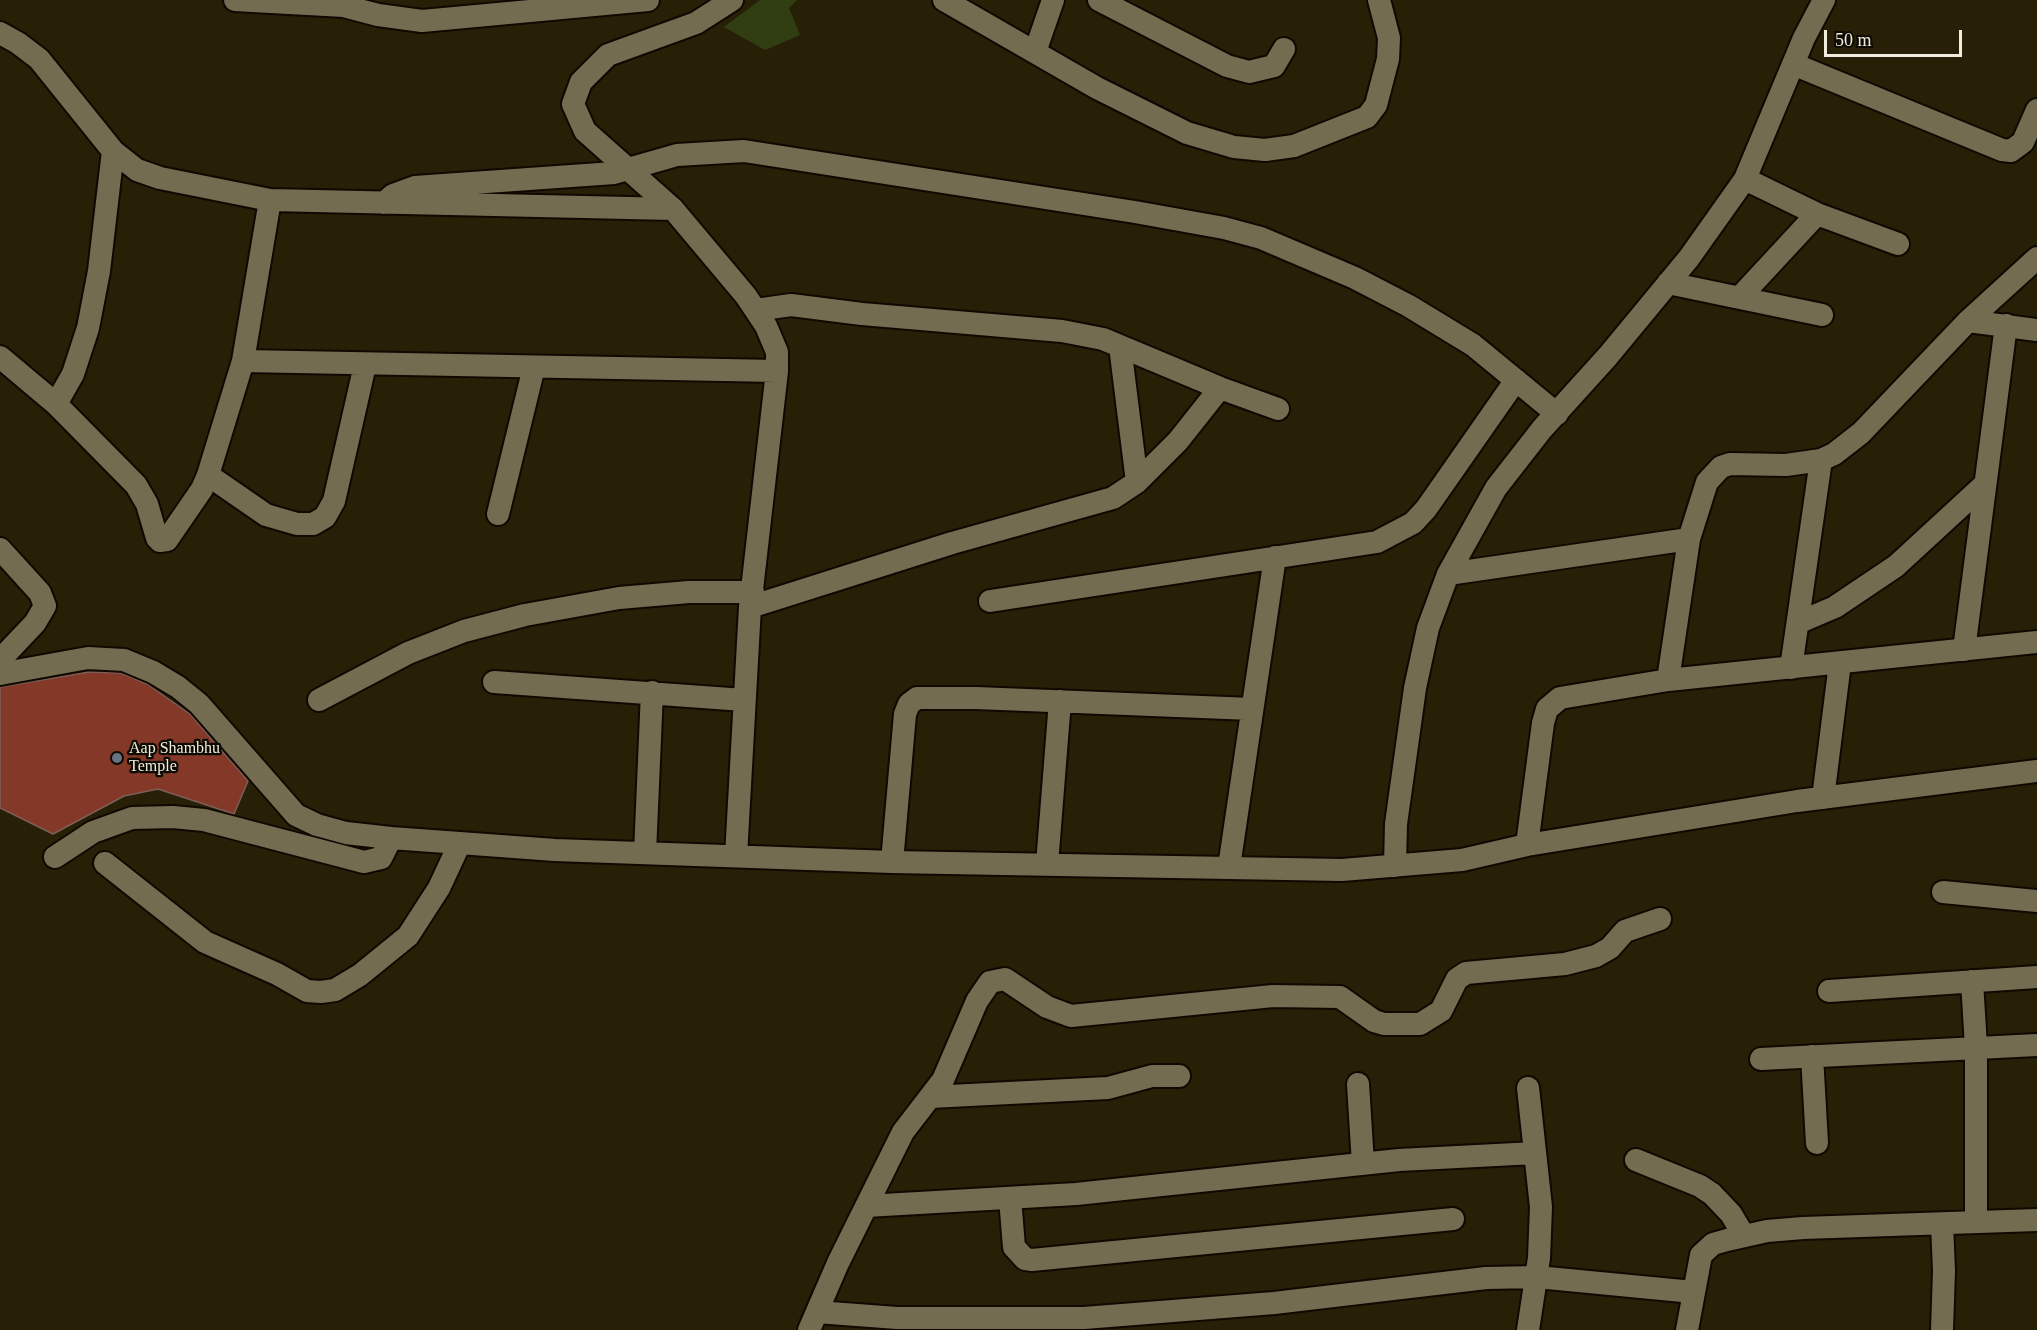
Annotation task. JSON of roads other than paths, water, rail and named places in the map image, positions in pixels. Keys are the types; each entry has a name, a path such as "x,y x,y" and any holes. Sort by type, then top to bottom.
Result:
{"street":[{"path":"235,0 344,6 378,15 423,10 648,0"},
{"path":"944,0 1035,52 1187,133 1234,147 1280,149 1353,125 1367,117 1376,105 1389,59 1389,38 1378,0"},
{"path":"1035,52 1053,0"},
{"path":"1099,0 1227,66 1249,72 1274,66 1284,49"},
{"path":"1395,866 1396,824 1417,678 1428,628 1448,574 1496,488 1668,283 1745,179 1793,64 1824,0"},
{"path":"721,2 696,23 608,55 581,82 573,104 577,118 585,131 629,168 673,210 756,309 777,352 777,371 751,599 736,856"},
{"path":"0,33 39,59 113,151 137,170 160,178 270,200 527,204 673,210"},
{"path":"1793,64 2002,150 2011,151 2023,142 2037,110"},
{"path":"57,404 73,374 88,328 102,249 113,151"},
{"path":"384,203 393,195 415,187 615,173 677,155 718,151 769,153 1224,228 1260,238 1300,254 1410,306 1473,345 1557,414"},
{"path":"1745,179 1817,214 1898,244"},
{"path":"0,357 57,404 136,485 147,504 160,541 167,540 208,475 243,361 270,200"},
{"path":"1741,296 1817,214"},
{"path":"1668,680 1689,538 1707,482 1721,467 1730,464 1786,465 1821,460 1834,454 1861,433 1968,321 2037,258"},
{"path":"1668,283 1741,296 1822,315"},
{"path":"756,309 791,304 862,314 1062,331 1103,339 1220,388 1278,409"},
{"path":"1968,321 2037,330"},
{"path":"1964,650 2006,325"},
{"path":"1120,346 1137,482"},
{"path":"243,361 777,371"},
{"path":"208,475 266,515 297,524 313,524 325,517 334,501 365,365"},
{"path":"498,514 534,367"},
{"path":"990,601 1377,542 1413,523 1452,476 1516,380"},
{"path":"319,700 408,653 464,631 525,615 620,598 689,592 751,599 1113,498 1137,482 1178,441 1220,388"},
{"path":"1791,668 1800,622 1821,460"},
{"path":"1800,622 1835,606 1896,566 1985,484"},
{"path":"1448,574 1689,538"},
{"path":"0,549 40,593 45,606 39,618 0,660"},
{"path":"1229,867 1275,557"},
{"path":"1527,845 1534,779 1547,709 1560,698 1668,680 2037,642"},
{"path":"0,674 88,658 124,660 178,687 199,704 296,814 317,825 346,833 459,845 892,862 1342,870 1462,860 1527,845 1822,798 2037,771"},
{"path":"1822,798 1840,663"},
{"path":"494,682 744,700"},
{"path":"645,853 652,692"},
{"path":"892,862 905,714 909,704 917,698 1252,709"},
{"path":"1047,864 1060,701"},
{"path":"55,856 93,832 132,818 173,817 204,820 364,862 381,858 391,838"},
{"path":"105,863 205,942 277,974 307,991 321,992 335,990 360,975 408,936 439,888 459,845"},
{"path":"1943,892 2037,901"},
{"path":"1660,919 1624,932 1610,948 1596,956 1565,964 1466,973 1457,979 1441,1011 1420,1024 1384,1024 1374,1021 1340,997 1273,996 1071,1016 1047,1007 1005,979 996,979 984,989 943,1080 903,1132 813,1321 897,1318 1084,1318 1274,1303 1486,1278 1537,1277 1693,1292"},
{"path":"1829,991 2037,977"},
{"path":"1972,981 1976,1047 1976,1222"},
{"path":"1761,1059 2037,1045"},
{"path":"1812,1056 1817,1143"},
{"path":"930,1097 1108,1088 1143,1078 1179,1076"},
{"path":"1358,1084 1363,1164"},
{"path":"1528,1088 1541,1207 1537,1277 1528,1330"},
{"path":"866,1206 1087,1193 1399,1160 1535,1154"},
{"path":"1636,1160 1700,1186 1712,1194 1726,1208 1744,1236"},
{"path":"1010,1198 1014,1247 1025,1259 1032,1260 1454,1219"},
{"path":"1687,1330 1701,1255 1713,1244 1744,1236 1803,1228 2037,1220"},
{"path":"1942,1224 1944,1271 1942,1330"}],"place":[{"name":"Aap Shambhu Temple","path":"117,758"}]}
